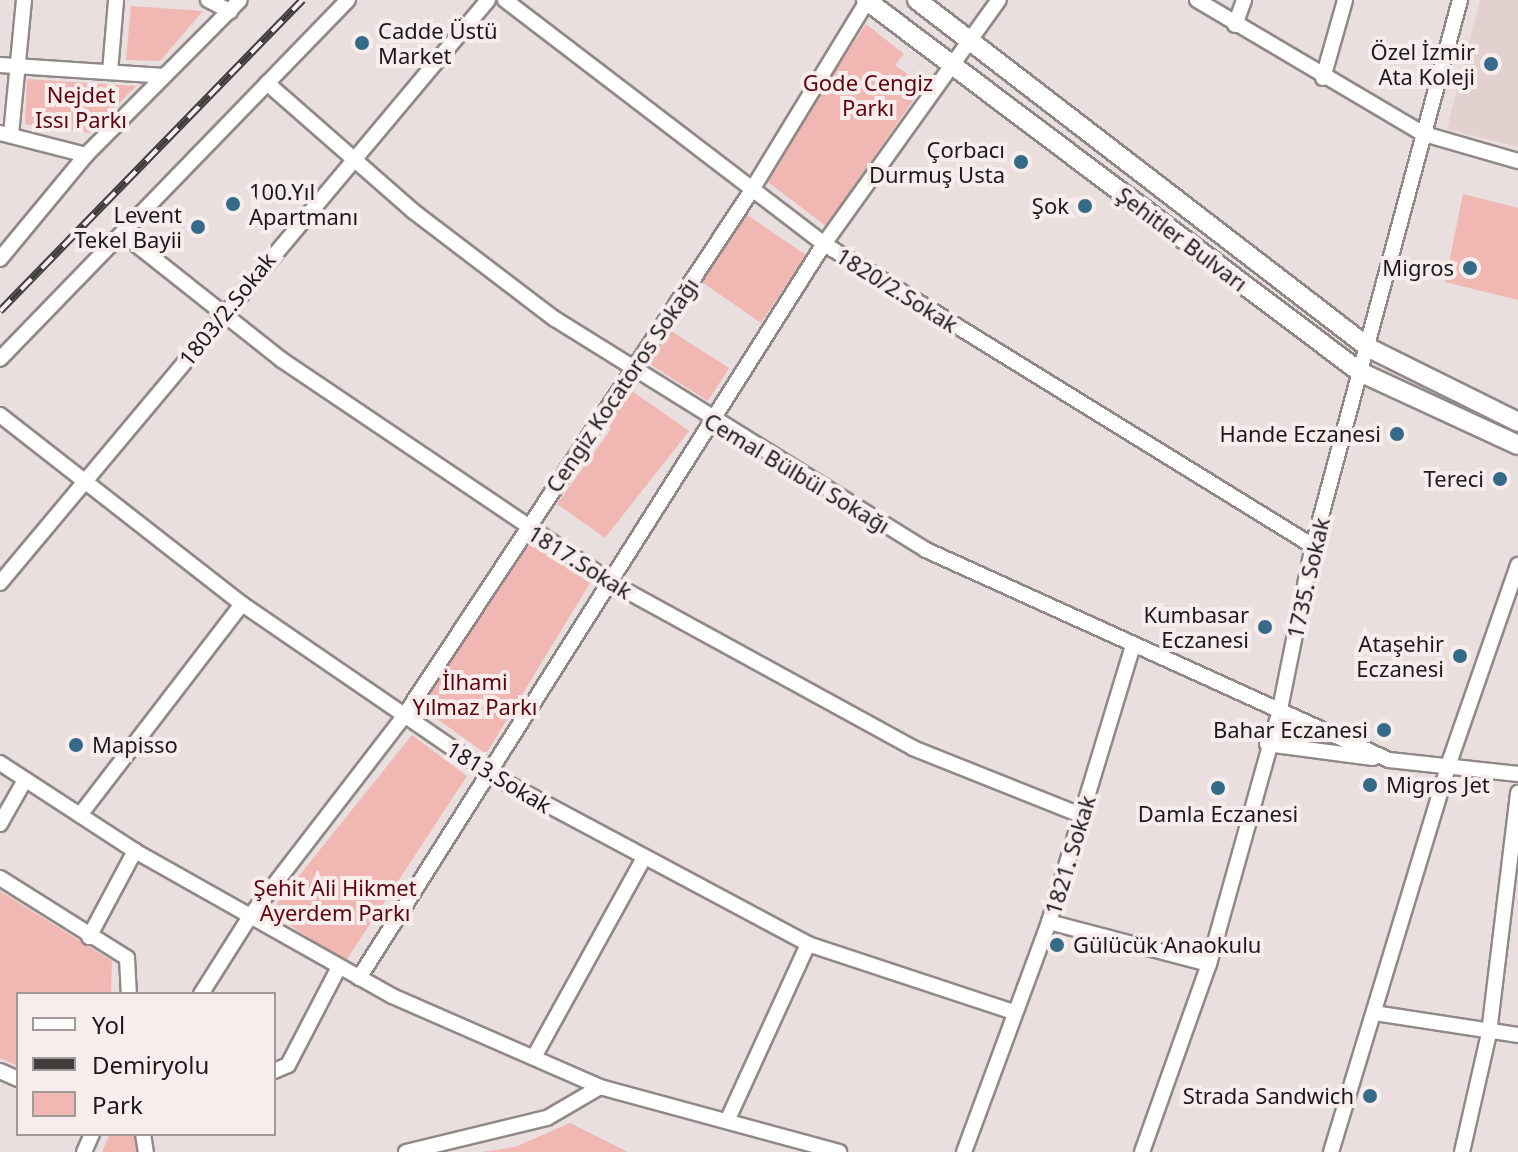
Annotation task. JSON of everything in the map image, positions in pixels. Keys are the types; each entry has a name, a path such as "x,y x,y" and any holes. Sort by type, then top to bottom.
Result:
{"street":[{"path":"24,0 18,66 6,134 86,155"},
{"path":"110,72 116,0"},
{"path":"208,0 235,6"},
{"path":"0,359 348,0"},
{"name":"1803/2.Sokak","path":"0,583 86,486 225,309 488,0"},
{"name":"1820/2.Sokak","path":"505,0 750,193 824,244 1313,546"},
{"name":"Cengiz Kocatoros Sokağı","path":"202,992 251,915 404,716 750,193 867,0"},
{"name":"Şehitler Bulvarı","path":"867,0 953,68 1360,372 1518,445"},
{"name":"Şehitler Bulvarı","path":"917,0 1369,348 1518,422"},
{"path":"359,978 715,424 824,244 972,42 999,0"},
{"path":"1197,0 1323,78 1424,134 1518,161"},
{"path":"1235,25 1244,0"},
{"path":"1323,78 1345,0"},
{"name":"1735. Sokak","path":"1142,1152 1209,964 1267,744 1280,709 1313,546 1369,348 1460,0"},
{"path":"0,259 86,155 235,6"},
{"path":"0,65 164,76"},
{"name":"Cemal Bülbül Sokağı","path":"267,83 352,160 632,371 715,424 926,550 1389,760"},
{"name":"1817.Sokak","path":"123,234 225,309 282,360 526,529 612,583 913,748 1083,816"},
{"name":"1813.Sokak","path":"0,415 86,486 242,604 490,774 642,861 808,944 1014,1012"},
{"path":"1331,1152 1448,766 1518,565"},
{"path":"80,815 242,604"},
{"name":"1821. Sokak","path":"964,1152 1049,922 1133,645"},
{"name":"Cemal Bülbül Sokağı","path":"1267,744 1518,774"},
{"path":"0,763 135,851 359,978 600,1087 728,1119 839,1152"},
{"path":"0,824 25,780"},
{"path":"1462,1152 1489,1033 1518,793"},
{"path":"89,937 135,851"},
{"path":"534,1057 642,861"},
{"path":"0,878 89,937 127,958 129,992"},
{"path":"1049,922 1209,964"},
{"path":"728,1119 808,944"},
{"path":"276,1070 288,1065 339,967"},
{"path":"1374,1013 1489,1033 1518,1035"},
{"path":"406,1152 547,1118 600,1087"}],"shaded area":[{"name":"Özel İzmir Ata Koleji","path":"1480,0 1518,0 1518,147 1447,129"}],"green space":[{"path":"131,6 203,11 160,61 126,60"},
{"name":"Gode Cengiz Parkı","path":"866,24 904,54 895,65 923,86 826,226 764,179"},
{"name":"Nejdet Issı Parkı","path":"27,79 136,86 90,133 25,124"},
{"path":"1463,194 1518,208 1518,300 1445,282"},
{"path":"747,215 806,255 761,323 702,282"},
{"path":"671,331 729,368 708,401 648,363"},
{"path":"629,389 689,431 605,538 557,504 611,429 605,424"},
{"name":"İlhami Yılmaz Parkı","path":"526,541 590,583 486,754 418,705"},
{"name":"Şehit Ali Hikmet Ayerdem Parkı","path":"412,735 467,776 345,962 270,912"},
{"path":"0,891 112,961 111,992 16,992 16,1065 0,1058"},
{"path":"570,1123 628,1152 482,1152 515,1147"},
{"path":"109,1136 138,1136 141,1152 102,1152"}],"railway":[{"path":"0,311 302,0"}],"place":[{"name":"Cadde Üstü Market","path":"362,43"},
{"name":"Özel İzmir Ata Koleji","path":"1491,64"},
{"name":"Çorbacı Durmuş Usta","path":"1021,162"},
{"name":"100.Yıl Apartmanı","path":"233,204"},
{"name":"Şok","path":"1085,206"},
{"name":"Levent Tekel Bayii","path":"198,227"},
{"name":"Migros","path":"1470,268"},
{"name":"Hande Eczanesi","path":"1397,434"},
{"name":"Tereci","path":"1500,479"},
{"name":"Kumbasar Eczanesi","path":"1265,627"},
{"name":"Ataşehir Eczanesi","path":"1460,656"},
{"name":"Bahar Eczanesi","path":"1384,730"},
{"name":"Mapisso","path":"76,745"},
{"name":"Migros Jet","path":"1370,785"},
{"name":"Damla Eczanesi","path":"1218,788"},
{"name":"Gülücük Anaokulu","path":"1057,945"},
{"name":"Strada Sandwich","path":"1370,1096"}]}
